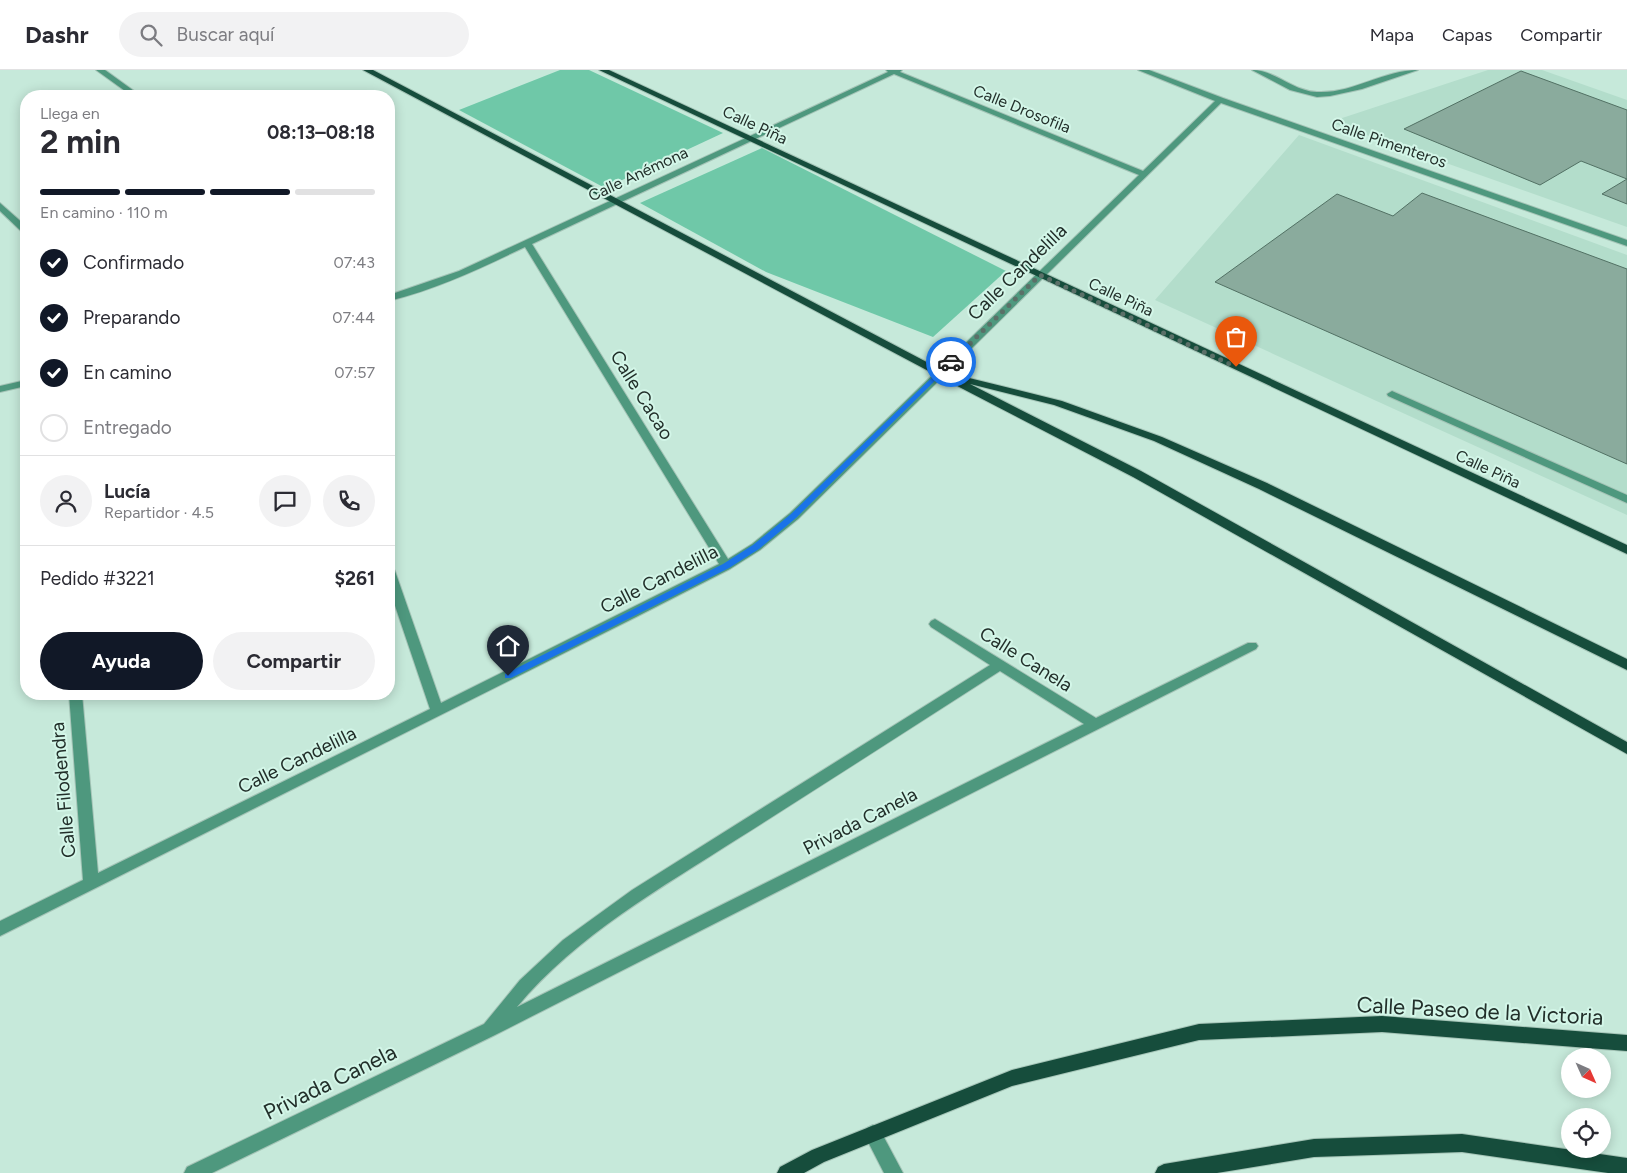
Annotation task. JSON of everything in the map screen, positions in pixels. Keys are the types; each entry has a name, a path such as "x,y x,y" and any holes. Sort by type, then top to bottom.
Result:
{"main road":[{"path":"367,70 940,373 1136,474 1627,749"},
{"name":"Calle Piña","path":"603,70 1627,550"},
{"path":"940,373 1058,403 1158,439 1263,486 1627,665"},
{"name":"Calle Paseo de la Victoria","path":"786,1173 818,1156 1012,1078 1199,1032 1382,1024 1627,1043"},
{"path":"1164,1173 1314,1148 1462,1143 1627,1167"}],"street":[{"path":"100,70 128,90"},
{"name":"Calle Pimenteros","path":"1142,70 1220,100 1627,243"},
{"path":"1256,70 1306,94 1323,96 1340,93 1414,70"},
{"name":"Calle Anémona","path":"395,296 462,273 894,71"},
{"name":"Calle Drosofila","path":"894,71 1144,174"},
{"name":"Calle Candelilla","path":"0,929 726,566 756,547 794,516 1220,100"},
{"path":"0,206 20,225"},
{"name":"Calle Cacao","path":"528,243 726,566"},
{"path":"0,389 20,384"},
{"path":"1392,394 1627,499"},
{"path":"395,588 437,711"},
{"name":"Calle Canela","path":"935,624 1096,725"},
{"name":"Privada Canela","path":"193,1173 487,1031 1252,646"},
{"name":"Privada Canela","path":"487,1031 526,985 568,945 637,895 1000,665"},
{"name":"Calle Filodendra","path":"76,700 91,884"},
{"path":"873,1134 894,1173"}],"shaded area":[{"path":"1488,70 1542,70 1627,100 1627,227 1330,122"},
{"path":"1299,135 1627,255 1627,515 1155,300"}],"green space":[{"path":"560,70 589,70 723,133 605,188 459,110"},
{"path":"762,148 1006,271 933,337 766,272 640,203"}],"building":[{"path":"1521,71 1627,110 1627,179 1581,161 1540,185 1404,129"},
{"path":"1627,179 1627,204 1602,194"},
{"path":"1422,193 1627,269 1627,464 1215,282 1337,194 1393,216"}],"way so far":[{"path":"951,362 1040,275 1236,367"}],"route":[{"path":"508,676 726,566 756,547 794,516 951,362"}]}
